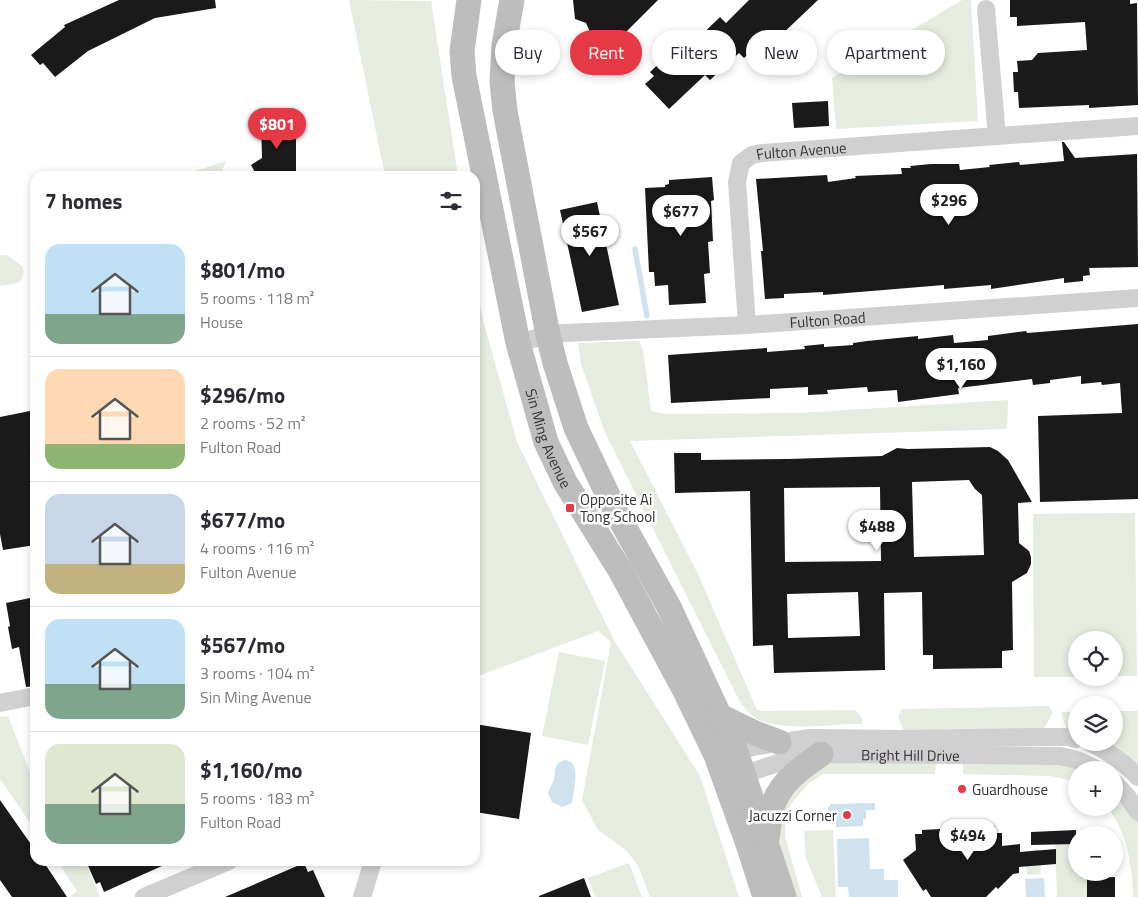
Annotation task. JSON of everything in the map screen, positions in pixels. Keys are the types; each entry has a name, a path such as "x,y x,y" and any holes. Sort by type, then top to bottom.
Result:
{"main road":[{"name":"Sin Ming Avenue","path":"469,0 462,51 464,76 518,343 535,408 553,460 620,570 684,689 731,767 766,842 784,897"},
{"name":"Sin Ming Avenue","path":"512,0 504,45 502,82 505,111 555,363 576,428 616,512 669,607 720,716 749,847 764,897"},
{"path":"720,716 779,742"},
{"path":"766,842 774,801 783,785 797,771 821,754"}],"street":[{"path":"986,9 997,136"},
{"name":"Fulton Avenue","path":"747,325 737,182 739,167 744,160 761,153 1138,126"},
{"name":"Fulton Road","path":"518,343 548,334 747,325 1138,298"},
{"path":"0,703 30,697"},
{"name":"Bright Hill Drive","path":"731,767 752,747 809,738 907,740 1068,737"},
{"path":"1106,751 1138,777"},
{"name":"Bright Hill Drive","path":"731,767 803,755 821,754 1060,756 1079,761"},
{"path":"1123,792 1138,812"},
{"path":"144,897 217,866"},
{"path":"362,897 371,866"}],"shaded area":[{"path":"349,0 431,1 457,171 384,171"},
{"path":"962,0 971,0 978,121 836,129 832,78 837,75 945,75 945,30 912,30"},
{"path":"226,161 222,171 195,171"},
{"path":"0,255 7,255 23,267 22,278 16,283 0,286"},
{"path":"480,304 517,442 614,640 700,776 739,897 650,897 638,866 627,851 598,830 582,800 611,642 598,631 480,675"},
{"path":"639,341 643,350 651,411 666,414 798,413 1008,400 1007,429 630,441 698,574 757,710 855,710 862,718 862,724 785,726 756,718 741,704 605,433 581,364 578,343"},
{"path":"1135,513 1137,676 1123,676 1123,631 1068,631 1068,677 1034,677 1033,514"},
{"path":"559,652 605,661 588,745 542,736"},
{"path":"1049,706 1053,713 1040,735 907,738 898,717 902,709"},
{"path":"1123,711 1138,711 1138,777 1123,767 1123,761 1115,761 1101,751 1123,751"},
{"path":"1061,712 1068,712 1068,734"},
{"path":"8,716 30,772 30,823 0,779 0,717"},
{"path":"963,756 1021,757 1068,765 1068,780 1050,776 963,774"},
{"path":"829,762 936,762 935,774 823,774 808,784 791,804 786,816 785,836 802,897 795,897 777,837 777,825 792,790"},
{"path":"1123,794 1138,813 1138,897 1133,897 1130,862 1123,836 1123,826 1119,826 1114,816 1123,816"},
{"path":"833,830 836,897 822,897 806,858 804,831"},
{"path":"1055,844 1068,844 1068,881 1087,881 1087,897 1057,897"},
{"path":"1039,849 1041,874 1027,875 1025,851"},
{"path":"629,863 642,897 595,897 588,878"},
{"path":"60,866 87,866 100,897 70,897 77,891"}],"water":[{"path":"564,760 570,761 573,765 575,777 572,803 562,807 552,802 548,794 557,764"},
{"name":"Jacuzzi Corner","path":"875,803 875,810 866,810 866,819 863,819 863,826 836,827 836,821 828,821 828,808 831,804"},
{"path":"869,838 870,869 884,869 884,880 898,880 898,897 849,897 848,887 838,887 837,839"},
{"path":"1044,878 1045,897 1026,897 1025,879"}],"building":[{"path":"119,0 215,0 216,8 155,18 88,51 55,77 43,63 40,65 31,55 65,27 64,25"},
{"path":"573,0 658,0 628,30 589,30 586,23 575,19"},
{"path":"749,0 818,0 786,30 746,30 746,56 744,58 739,53 736,56 736,30 707,30 720,17 726,23"},
{"path":"1010,0 1130,0 1130,4 1137,3 1138,105 1089,108 1089,105 1019,108 1018,92 1014,92 1013,72 1018,72 1017,61 1032,60 1038,53 1087,50 1085,22 1017,26 1017,17 1010,17"},
{"path":"705,75 669,109 645,84 654,76"},
{"path":"705,75 715,75 710,80"},
{"path":"828,101 829,126 794,128 792,103"},
{"path":"261,120 279,120 279,124 296,124 296,171 254,171 251,165 262,158"},
{"path":"1062,142 1064,142 1075,158 1137,154 1138,267 1089,268 1090,275 1083,276 1083,281 1064,283 1064,278 991,289 991,285 944,289 944,285 823,295 823,292 784,294 784,298 765,299 761,251 763,251 756,179 827,175 828,182 856,178 855,176 902,174 901,168 931,164 959,164 960,170 1019,162 1020,165 1064,161"},
{"path":"712,177 714,200 711,201 713,241 708,242 710,273 704,274 706,303 669,305 668,285 655,286 654,272 649,272 645,188 665,187 665,185 669,184 669,180"},
{"path":"597,202 619,305 582,312 560,210"},
{"path":"1138,324 1138,499 1040,502 1038,416 1122,413 1120,383 1102,385 1101,382 1081,384 1081,376 1050,380 1050,383 1033,385 1032,379 958,388 959,394 898,402 897,390 868,392 867,387 827,390 828,394 808,395 808,387 770,389 770,398 671,403 668,355 767,348 767,352 805,349 804,346 824,344 824,347 853,345 853,343 867,341 918,336 918,339 953,335 954,343 988,340 988,336 1026,331 1027,333"},
{"path":"30,411 30,546 3,550 0,534 0,417"},
{"path":"990,447 1008,460 1032,502 1018,503 1019,543 1029,551 1031,564 1027,573 1012,582 1013,650 1002,651 1002,668 933,669 933,655 923,655 922,592 884,593 885,670 774,673 773,645 753,646 750,491 675,493 674,453 701,453 701,460 788,459 882,456 897,448","holes":["969,480 982,495 984,555 914,557 912,482","880,487 881,561 785,562 784,488","858,592 860,636 788,638 787,594"]},
{"path":"30,598 30,687 26,687 19,647 12,649 6,603"},
{"path":"480,725 531,733 519,819 480,813"},
{"path":"0,800 30,843 30,866 46,866 67,897 12,897 0,880"},
{"path":"995,826 995,833 1002,833 1002,846 1020,844 1020,852 1056,849 1056,864 1019,867 1019,873 1013,874 998,889 996,887 986,897 931,897 926,889 923,891 903,860 916,850 915,834 922,834 922,830"},
{"path":"1068,830 1068,844 1031,845 1031,832"},
{"path":"88,866 162,866 104,892 100,882 96,884"},
{"path":"297,866 305,866 308,872 313,870 325,897 225,897"},
{"path":"584,878 591,897 539,897 539,896"},
{"path":"1087,881 1115,881 1115,897 1087,897"}],"waterway":[{"path":"635,249 647,316"}],"place":[{"name":"Opposite Ai Tong School","path":"570,508"},
{"name":"Guardhouse","path":"962,789"},
{"name":"Jacuzzi Corner","path":"847,815"}]}
